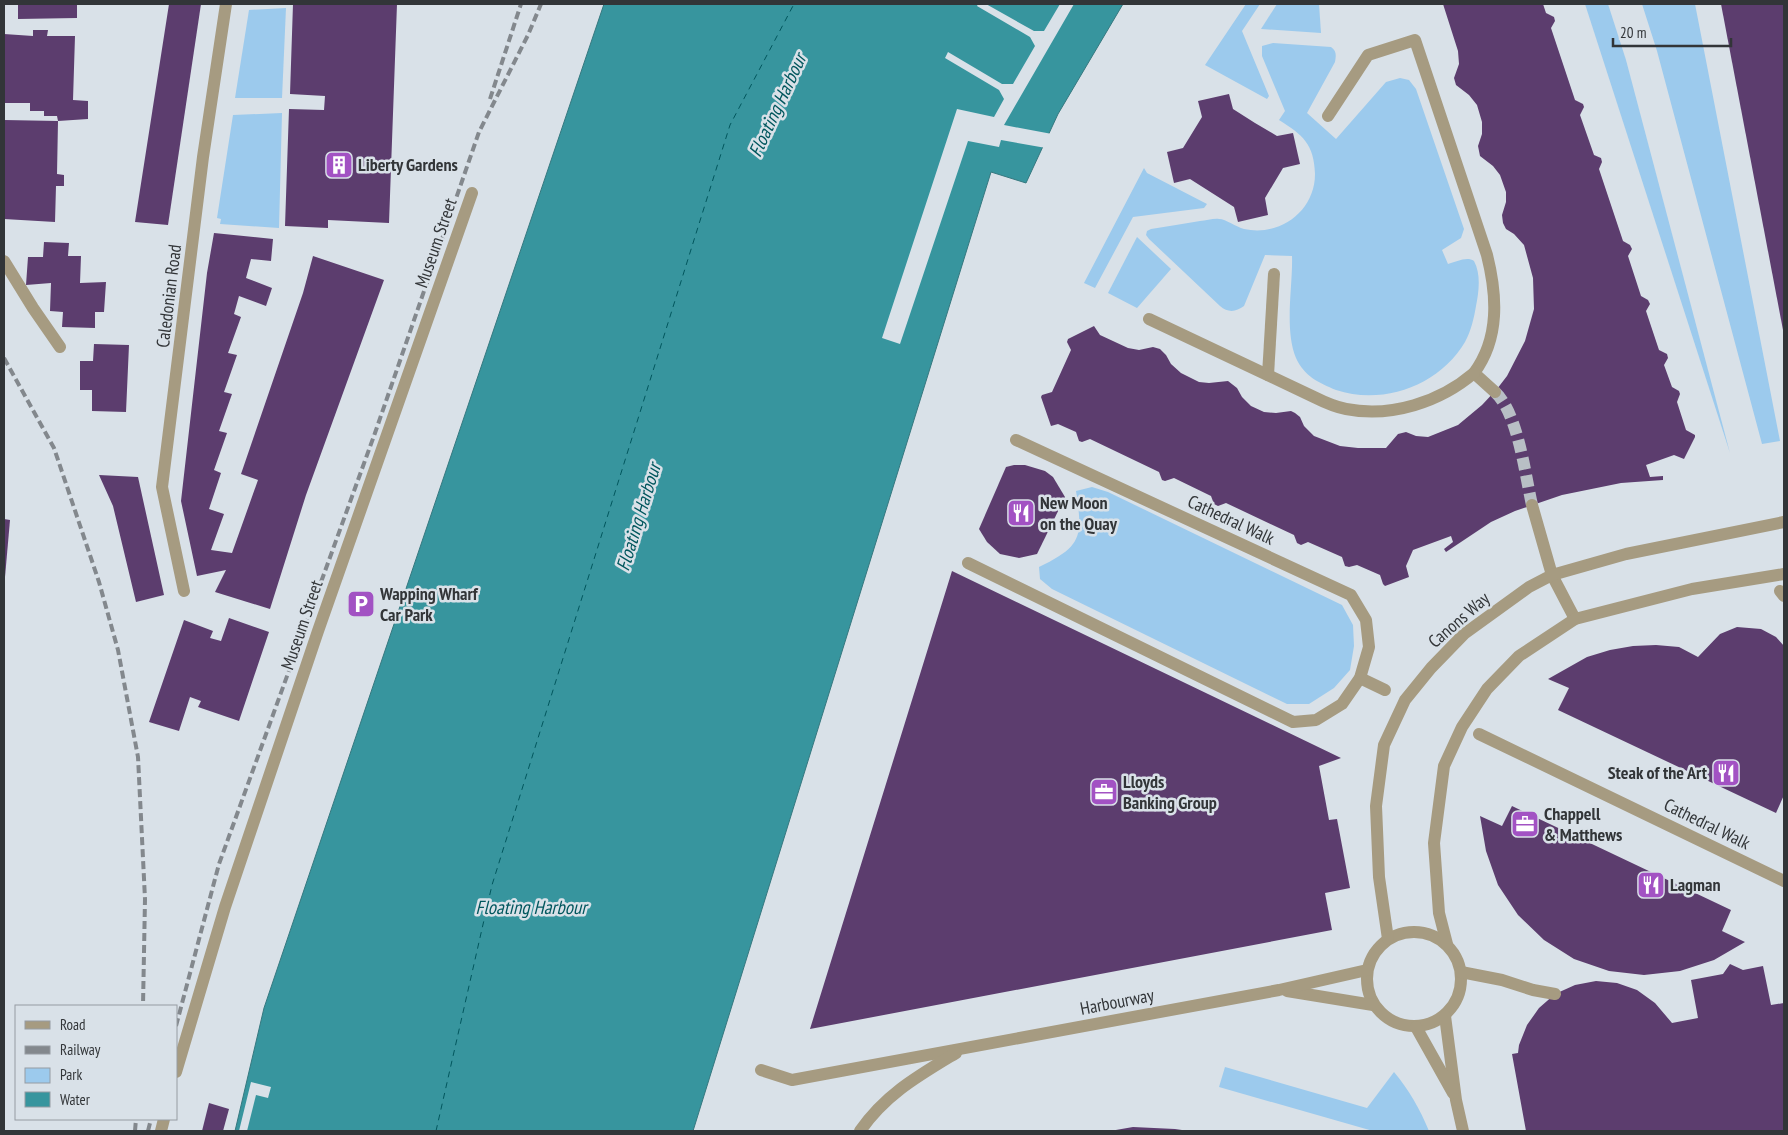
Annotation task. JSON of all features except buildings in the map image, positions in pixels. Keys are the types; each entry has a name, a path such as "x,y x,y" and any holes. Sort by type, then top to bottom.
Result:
{"street":[{"name":"Caledonian Road","path":"184,591 162,487 203,157 226,4"},
{"path":"1149,319 1333,405 1363,412 1376,412 1410,406 1442,396 1459,386 1474,373 1486,355 1492,330 1495,315 1494,283 1487,255 1415,40 1368,55 1328,116"},
{"name":"Museum Street","path":"178,1065 225,908 325,612 472,193"},
{"path":"4,262 60,347"},
{"path":"1268,375 1274,274"},
{"path":"1474,373 1495,392"},
{"name":"Cathedral Walk","path":"968,563 1293,722 1316,720 1342,704 1360,678 1369,647 1366,620 1351,595 1016,440"},
{"path":"1532,505 1552,575 1575,619"},
{"name":"Canons Way","path":"1388,939 1379,877 1376,806 1384,745 1405,700 1431,668 1464,634 1529,587 1552,575 1626,554 1784,522"},
{"path":"1447,944 1433,935 1418,932 1402,933 1388,939 1374,953 1367,970 1367,988 1374,1005 1385,1018 1399,1025 1416,1027 1431,1024 1445,1016 1455,1003 1461,988 1461,972 1456,957 1447,944 1439,913 1434,843 1444,766 1462,727 1487,689 1519,656 1554,631 1575,619 1692,589 1784,574"},
{"path":"1360,678 1385,690"},
{"name":"Cathedral Walk","path":"1479,734 1784,881"},
{"name":"Harbourway","path":"761,1070 792,1080 1279,990 1367,970"},
{"path":"1461,972 1502,980 1533,990 1555,994"},
{"name":"Harbourway","path":"1279,990 1374,1005"},
{"path":"1445,1016 1456,1100 1463,1131"},
{"path":"1416,1027 1456,1100"},
{"name":"Harbourway","path":"860,1131 873,1114 897,1091 962,1049"}],"green space":[{"path":"1246,4 1260,4 1242,31 1269,96 1267,99 1205,65"},
{"path":"1277,4 1319,4 1321,33 1261,29"},
{"path":"1585,4 1608,4 1626,60 1730,453"},
{"path":"1642,4 1695,4 1780,441 1762,444 1657,51"},
{"path":"286,8 282,98 235,98 249,10"},
{"path":"1273,43 1331,47 1334,50 1335,62 1307,113 1336,139 1386,82 1400,78 1409,80 1416,89 1464,229 1461,238 1442,250 1448,264 1465,259 1474,261 1478,271 1479,283 1473,320 1465,342 1441,370 1409,388 1391,393 1354,394 1324,385 1303,370 1292,347 1290,334 1292,256 1265,255 1244,306 1238,310 1229,311 1220,306 1146,235 1147,231 1151,229 1215,219 1225,220 1244,229 1270,229 1282,225 1302,210 1309,199 1313,187 1314,164 1306,141 1279,120 1285,111 1262,56 1262,46"},
{"path":"282,113 279,228 220,224 221,219 217,218 233,115"},
{"path":"1144,168 1147,173 1207,204 1204,208 1133,217 1095,288 1084,283"},
{"path":"1137,237 1171,269 1137,308 1108,293"},
{"path":"1092,487 1108,492 1342,605 1353,625 1354,646 1350,670 1334,688 1309,704 1287,704 1052,589 1040,579 1039,567 1064,553 1071,546 1079,530 1076,491"},
{"path":"1225,1067 1367,1108 1394,1072 1414,1100 1429,1131 1373,1131 1219,1087"}],"water":[{"name":"Floating Harbour","path":"604,4 1123,4 1058,114 1026,183 991,172 693,1131 235,1131 264,1008"}],"pier":[{"path":"978,4 986,4 1034,31 1044,31 1060,4 1074,4 1004,125 1052,134 1046,148 1001,140 999,147 968,141 900,344 882,338 957,109 994,117 1004,99 999,90 945,58 948,52 1002,84 1013,84 1035,46 1030,37 977,6"},
{"path":"251,1082 271,1087 268,1098 256,1095 247,1131 239,1131"}],"ferry route":[{"path":"436,1131 492,885 730,125 794,4"}],"tunnel":[{"path":"1495,392 1510,414 1515,429 1532,505"}],"railway":[{"path":"490,99 521,4"},
{"path":"178,1018 219,864 375,433 479,132 528,35 541,4"},
{"path":"4,358 54,448 99,582 118,650 138,757 145,899 143,1005"},
{"path":"135,1131 136,1120"},
{"path":"148,1131 151,1120"}],"place":[{"name":"Liberty Gardens","path":"339,165"},
{"name":"New Moon on the Quay","path":"1021,513"},
{"name":"Wapping Wharf Car Park","path":"361,604"},
{"name":"Steak of the Art","path":"1726,773"},
{"name":"Lloyds Banking Group","path":"1104,792"},
{"name":"Chappell & Matthews","path":"1525,824"},
{"name":"Lagman","path":"1651,885"}]}
